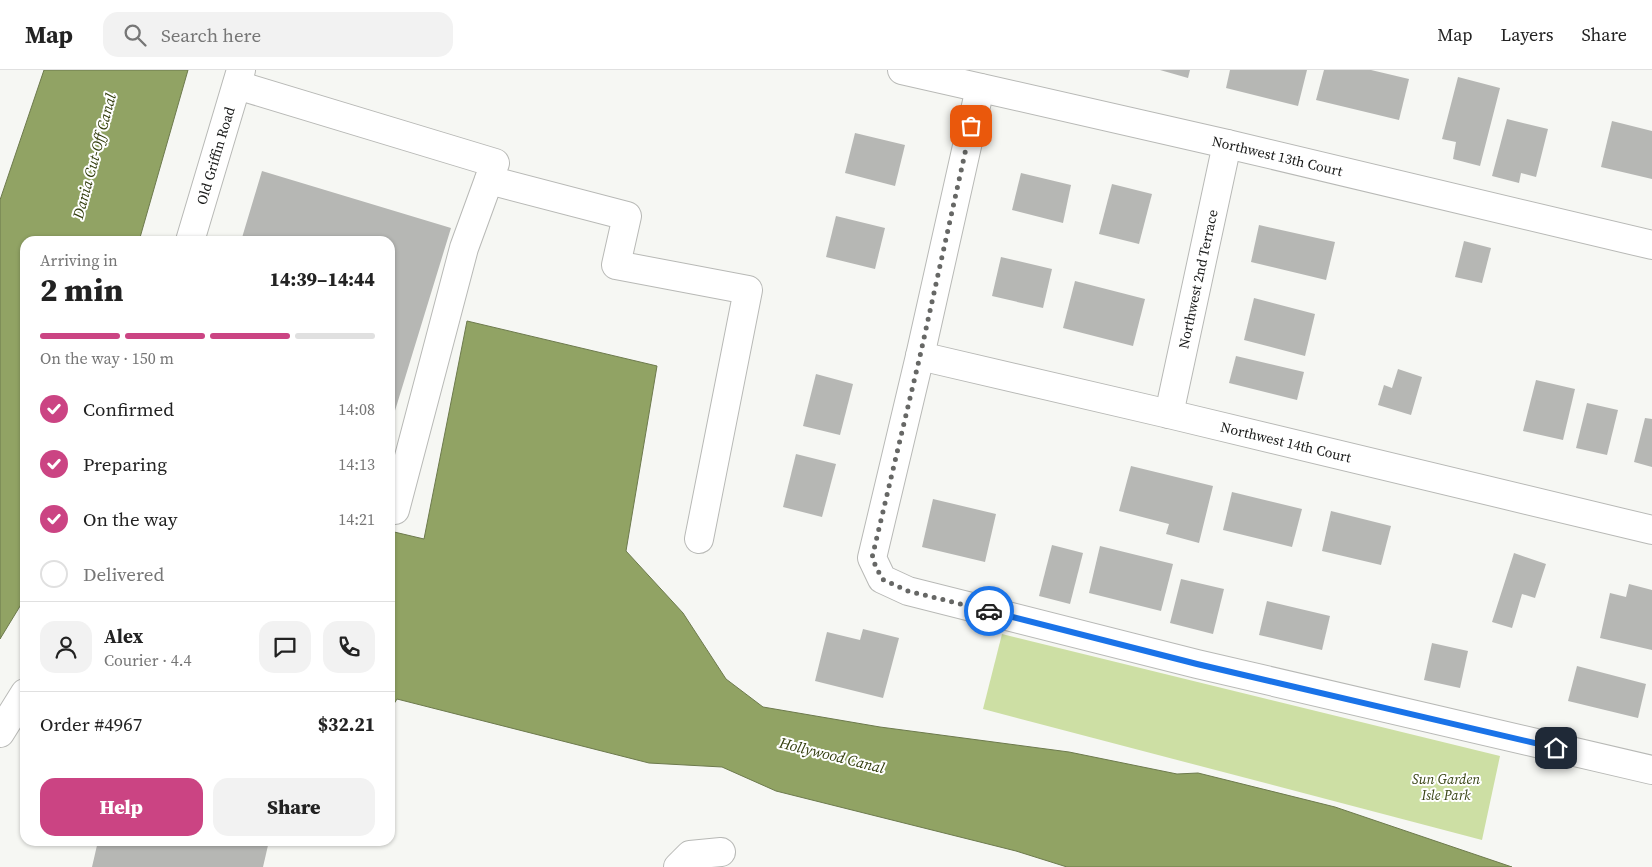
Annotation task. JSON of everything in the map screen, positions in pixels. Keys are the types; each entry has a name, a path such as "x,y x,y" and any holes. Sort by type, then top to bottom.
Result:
{"street":[{"name":"Northwest 13th Court","path":"902,70 1227,144 1652,245"},
{"path":"239,78 495,163 464,248 395,510"},
{"name":"Old Griffin Road","path":"192,236 239,78"},
{"path":"980,88 920,356 872,558 882,579 908,591 1197,664 1652,770"},
{"name":"Northwest 2nd Terrace","path":"1168,414 1227,144"},
{"path":"489,180 627,216 616,265 748,290 699,540"},
{"name":"Northwest 14th Court","path":"920,356 1652,530"},
{"path":"0,732 20,701"},
{"path":"678,867 690,855 721,852"}],"green space":[{"name":"Sun Garden Isle Park","path":"1002,634 1500,756 1482,840 983,709"}],"water":[{"name":"Dania Cut-Off Canal","path":"44,70 188,70 140,236 20,236 20,606 0,639 0,200"},
{"name":"Hollywood Canal","path":"467,321 657,366 626,551 683,613 726,679 763,707 880,727 1069,752 1177,774 1198,773 1335,807 1512,867 1067,867 1016,851 776,791 722,767 649,763 397,699 395,702 395,532 424,539"}],"building":[{"path":"1160,70 1190,70 1188,78"},
{"path":"1230,70 1307,70 1298,106 1226,88"},
{"path":"1324,70 1371,70 1409,79 1399,120 1316,100"},
{"path":"1458,77 1500,88 1480,166 1453,159 1456,142 1442,139"},
{"path":"1507,119 1548,129 1536,177 1521,173 1519,183 1492,176"},
{"path":"1612,121 1652,131 1652,179 1601,167"},
{"path":"855,133 905,145 895,186 845,173"},
{"path":"262,171 451,228 395,411 395,236 242,236"},
{"path":"1021,173 1071,185 1063,223 1012,210"},
{"path":"1112,184 1152,194 1139,244 1099,234"},
{"path":"836,216 885,228 875,269 826,257"},
{"path":"1259,225 1335,242 1326,280 1251,262"},
{"path":"1464,241 1491,248 1482,283 1455,277"},
{"path":"1001,257 1052,269 1043,308 992,296"},
{"path":"1075,281 1145,299 1133,346 1063,328"},
{"path":"1254,298 1315,314 1305,356 1244,340"},
{"path":"1236,356 1304,372 1297,400 1229,383"},
{"path":"1398,369 1422,377 1411,415 1378,405 1384,385 1392,388"},
{"path":"816,374 853,384 840,435 803,426"},
{"path":"1536,380 1575,389 1563,440 1523,431"},
{"path":"1587,403 1618,410 1607,455 1576,448"},
{"path":"1645,418 1652,419 1652,467 1634,462"},
{"path":"796,454 836,464 822,517 783,507"},
{"path":"1131,466 1213,486 1199,543 1166,534 1169,524 1119,511"},
{"path":"1232,492 1302,509 1292,547 1223,530"},
{"path":"933,499 996,514 985,562 922,547"},
{"path":"1331,511 1391,526 1381,565 1322,551"},
{"path":"1052,545 1083,553 1070,604 1039,596"},
{"path":"1100,546 1173,564 1161,611 1089,593"},
{"path":"1514,553 1546,564 1535,598 1522,594 1512,628 1492,622"},
{"path":"1181,579 1224,589 1213,634 1170,623"},
{"path":"1629,584 1652,590 1652,650 1600,638 1610,593 1626,597"},
{"path":"1267,601 1330,616 1322,650 1259,635"},
{"path":"863,629 899,638 883,698 815,681 827,632 860,640"},
{"path":"1432,643 1468,651 1460,688 1424,680"},
{"path":"1577,666 1646,684 1638,718 1568,701"},
{"path":"97,846 268,846 263,867 92,867"}],"way so far":[{"path":"971,126 920,356 872,558 882,579 908,591 989,611"}],"route":[{"path":"989,611 1197,664 1556,748"}]}
